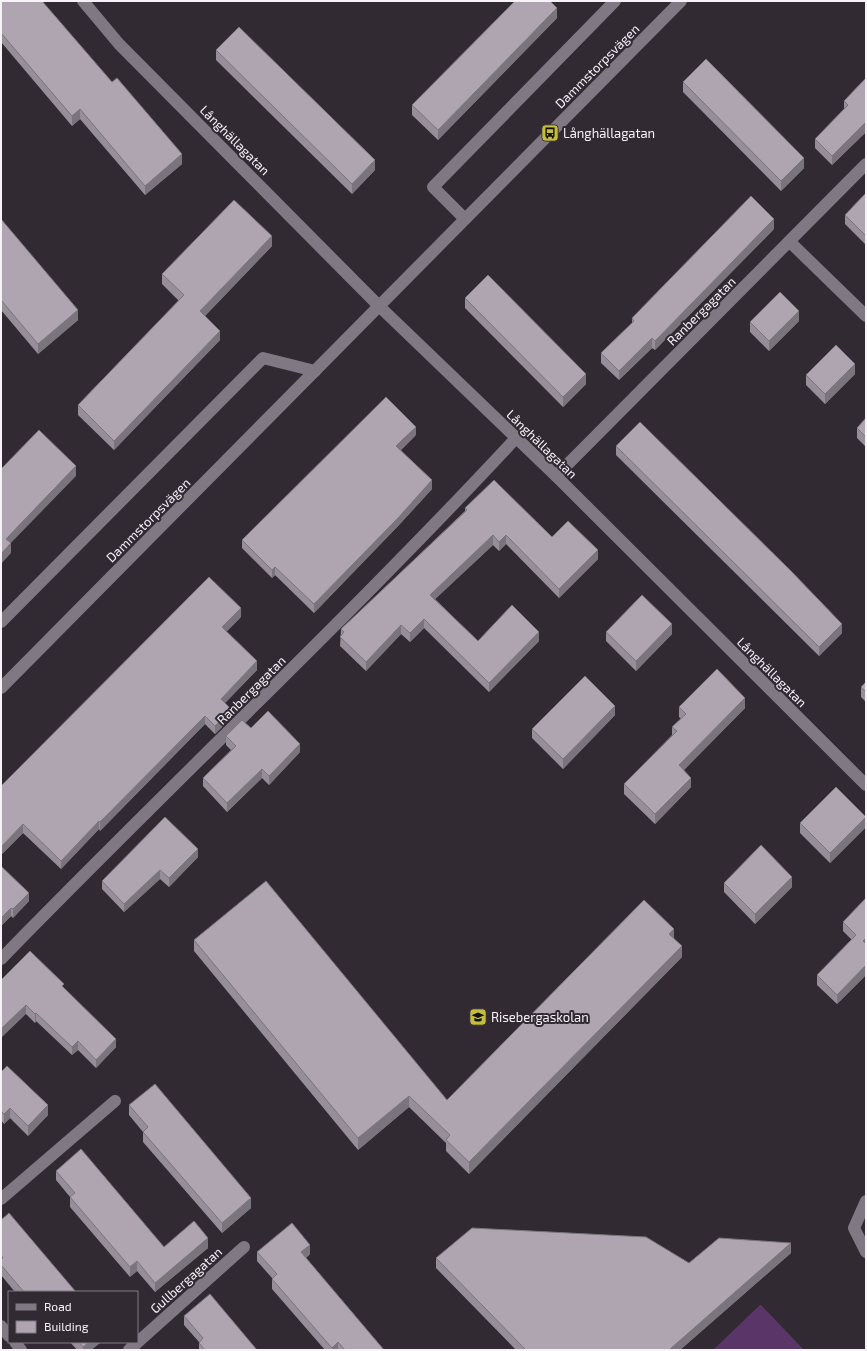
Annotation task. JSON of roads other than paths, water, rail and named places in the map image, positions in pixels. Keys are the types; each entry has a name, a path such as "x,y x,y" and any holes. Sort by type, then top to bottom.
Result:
{"street":[{"name":"Långhällagatan","path":"83,1 119,44 380,306 556,476 866,785"},
{"path":"465,219 433,187 615,1"},
{"name":"Dammstorpsvägen","path":"1,688 681,1"},
{"name":"Ranbergagatan","path":"556,476 866,164"},
{"path":"790,242 866,316"},
{"path":"1,622 263,358 315,371"},
{"name":"Ranbergagatan","path":"1,959 302,660 516,438"},
{"path":"1,1199 115,1101"},
{"path":"866,1201 854,1228 866,1252"},
{"name":"Gullbergagatan","path":"138,1342 244,1248"},
{"path":"1,1326 8,1335"},
{"name":"Gullbergagatan","path":"129,1350 137,1343"}],"place":[{"name":"Långhällagatan","path":"550,133"},
{"name":"Risebergaskolan","path":"478,1017"}]}
